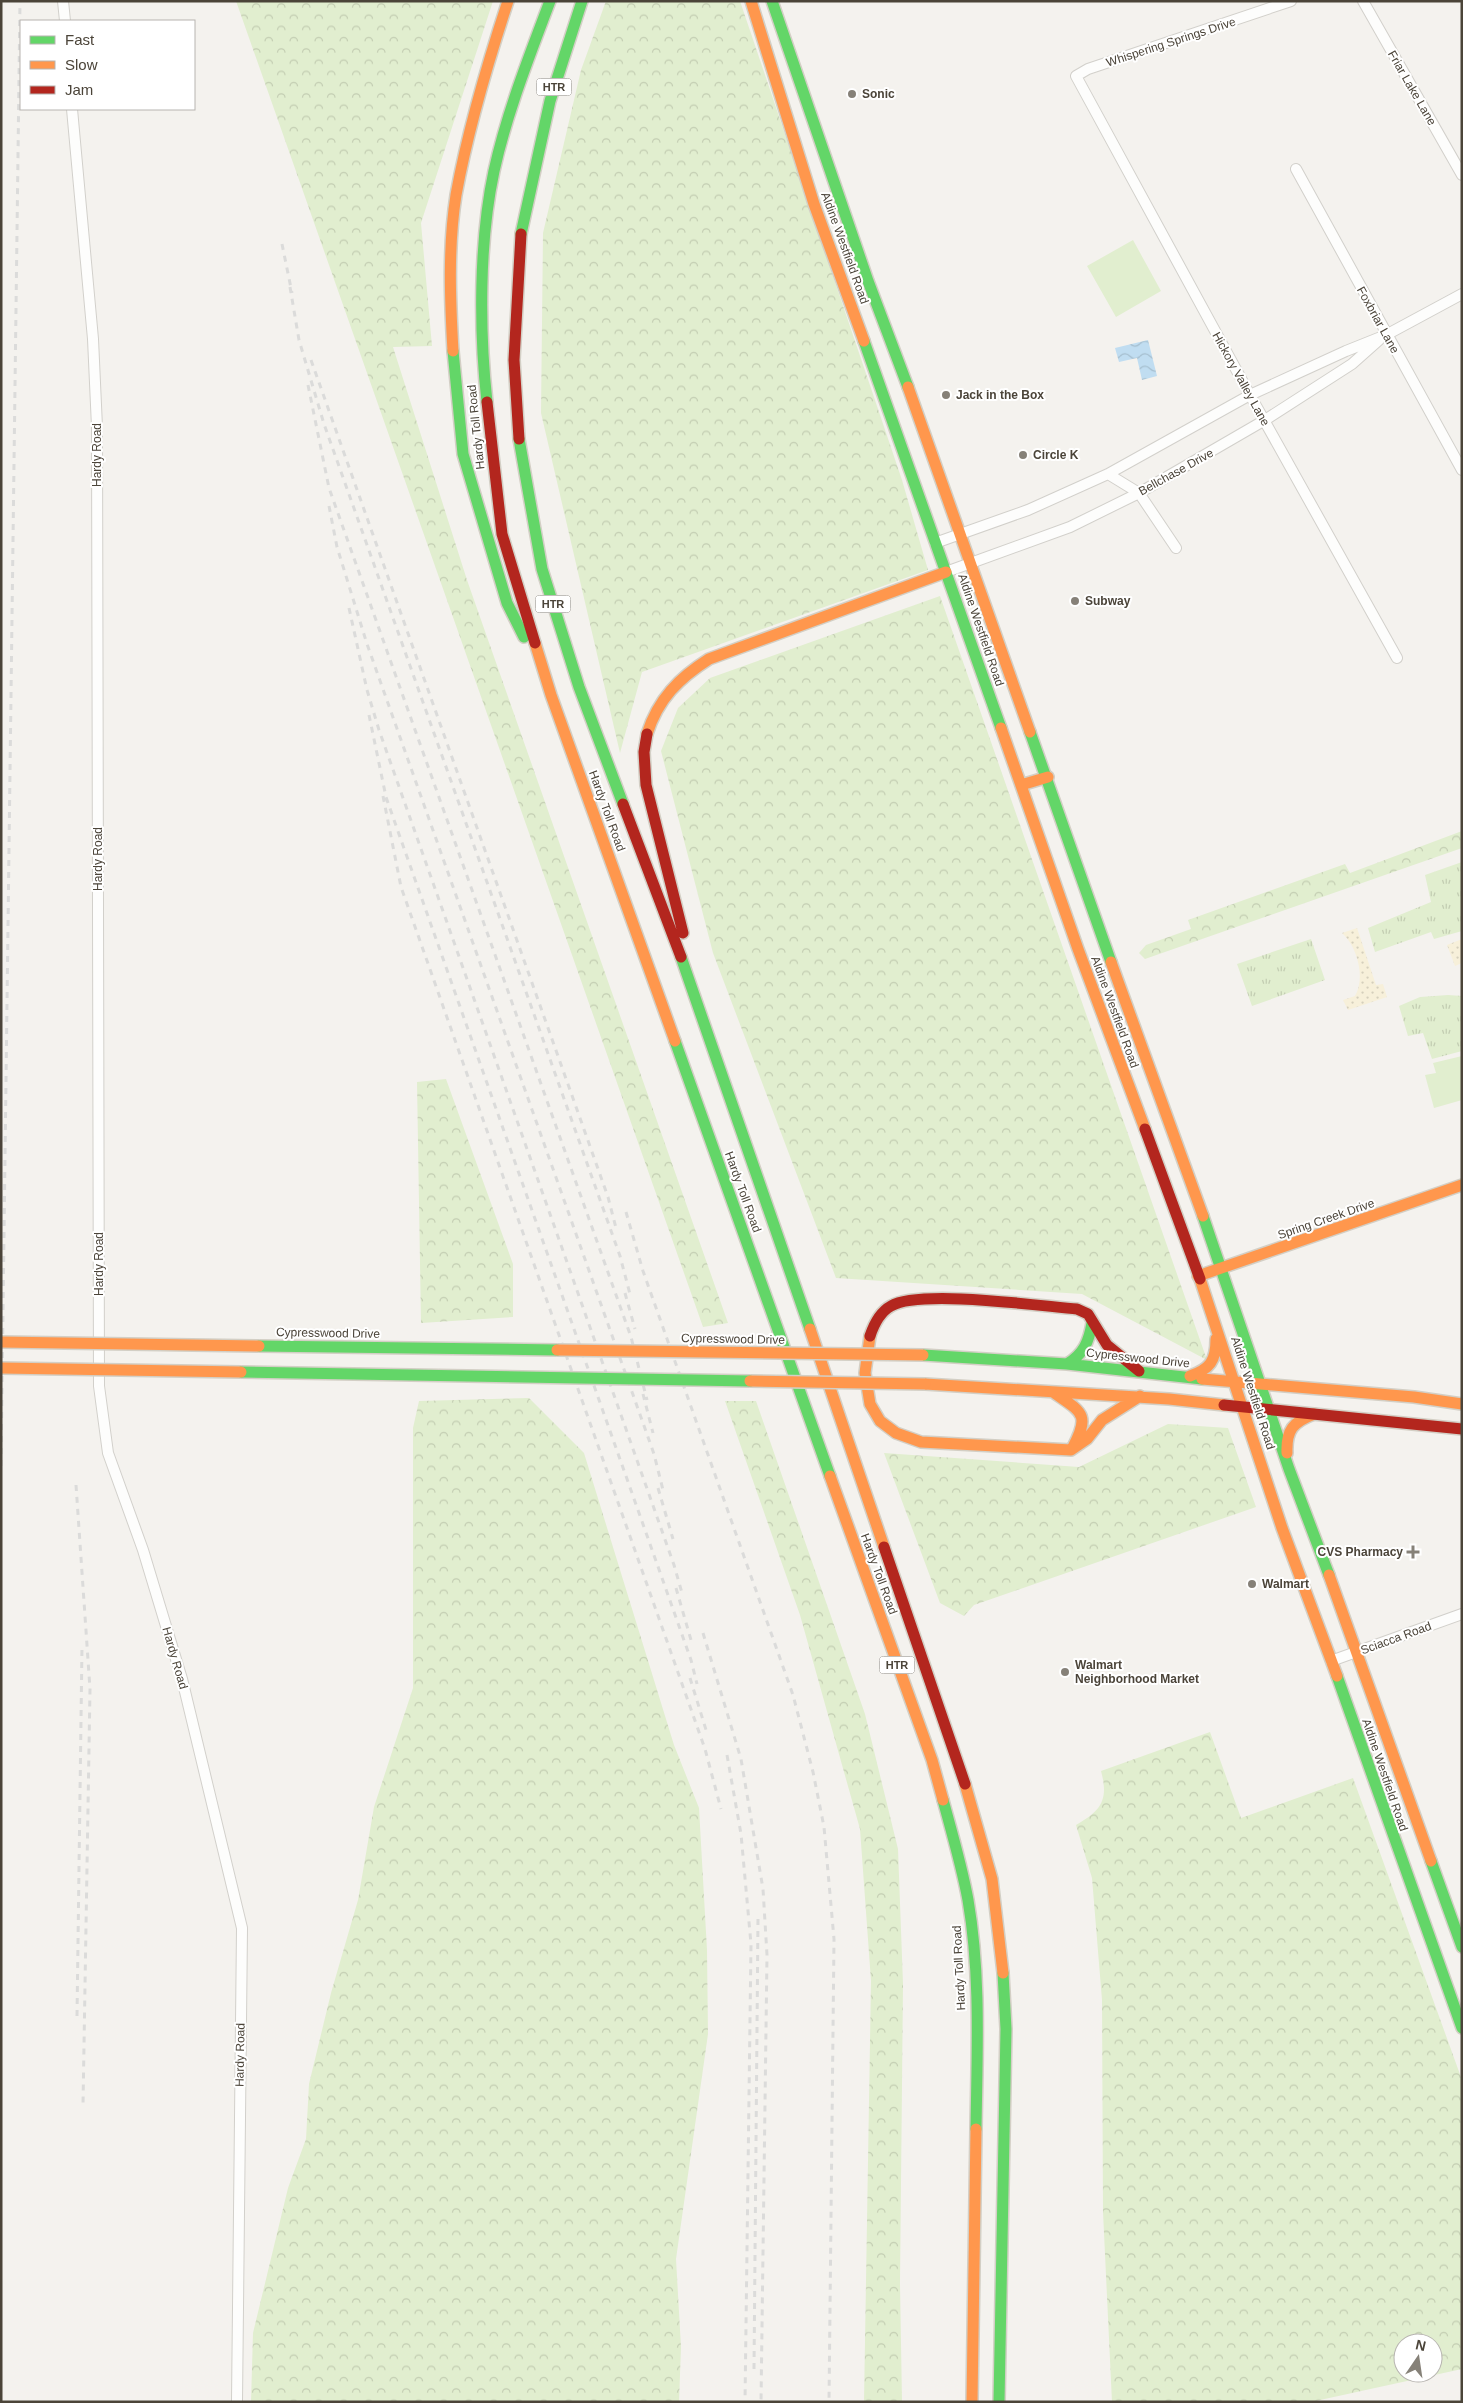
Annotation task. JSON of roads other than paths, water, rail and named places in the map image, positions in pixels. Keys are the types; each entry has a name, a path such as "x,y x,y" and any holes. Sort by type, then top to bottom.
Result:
{"main road":[{"path":"508,1 482,81 456,197 451,252 450,306 456,399 463,454 508,603 551,695"},
{"name":"Hardy Toll Road","path":"550,1 510,110 494,172 482,298 484,374 501,524 551,695 932,1760 956,1847 968,1900 973,1938 977,2027 972,2402"},
{"name":"Hardy Toll Road","path":"582,1 550,100 518,245 514,360 520,452 542,569 579,687 702,1012 952,1745 975,1815 992,1879 1002,1952 1006,2029 999,2402"},
{"name":"Aldine Westfield Road","path":"751,1 814,204 1021,785 1163,1108 1223,1270 1289,1469 1357,1652 1462,2028"},
{"name":"Aldine Westfield Road","path":"772,1 868,281 883,317 959,534 1048,777 1137,1114 1216,1323 1282,1528 1330,1661 1414,1855 1462,1947"},
{"path":"788,119 809,112"},
{"path":"846,290 868,281"},
{"path":"702,1012 644,771 646,732 659,703 678,679 709,659 946,572"},
{"path":"1021,785 1048,777"},
{"path":"1137,1114 1163,1108"},
{"name":"Spring Creek Drive","path":"1198,1276 1223,1270 1462,1185"},
{"path":"1139,1371 1107,1345 1088,1314 1077,1308 923,1298 891,1306 880,1317 867,1343 865,1372 870,1404 878,1418 899,1435 921,1442 1071,1450 1087,1439 1102,1420 1140,1396"},
{"path":"1067,1364 1076,1359 1087,1347 1092,1323"},
{"path":"1189,1377 1205,1371 1217,1357 1216,1323"},
{"name":"Cypresswood Drive","path":"1,1342 923,1356 1067,1364 1260,1385 1349,1391 1462,1404"},
{"path":"1,1368 925,1384 1140,1396 1462,1429"},
{"path":"1053,1392 1076,1409 1083,1418 1082,1430 1071,1450"},
{"path":"1289,1469 1286,1437 1292,1425 1298,1420 1317,1413"}],"street":[{"path":"63,1 65,20"},
{"name":"Whispering Springs Drive","path":"1088,99 1076,76 1088,69 1292,1"},
{"name":"Friar Lake Lane","path":"1362,1 1462,175"},
{"name":"Hickory Valley Lane","path":"1088,99 1397,658"},
{"name":"Hardy Road","path":"72,110 93,339 97,428 99,1386 108,1453 142,1550 182,1679 242,1928 237,2402"},
{"name":"Foxbriar Lane","path":"1296,169 1462,470"},
{"name":"Bellchase Drive","path":"935,543 1028,510 1108,474 1250,395 1346,351 1386,335 1462,294"},
{"name":"Bellchase Drive","path":"946,572 1070,527 1139,493 1264,420 1352,364 1386,335"},
{"path":"1108,474 1139,493 1176,548"},
{"name":"Sciacca Road","path":"1330,1661 1462,1614"}],"water":[{"path":"1148,340 1157,376 1142,380 1137,358 1119,362 1115,348"}],"railway":[{"path":"1,1466 20,1"},
{"path":"282,244 292,293"},
{"path":"290,287 299,340 324,424 620,1256 631,1298"},
{"path":"311,360 608,1197 616,1228"},
{"path":"308,385 329,488 631,1337 647,1400"},
{"path":"329,506 337,547 367,644 654,1454 664,1494"},
{"path":"349,608 367,690 379,730 674,1565 682,1593"},
{"path":"369,715 386,797 691,1660 697,1684"},
{"path":"383,796 401,887 705,1749 721,1809"},
{"path":"626,1212 643,1271 793,1695 813,1772 824,1827 834,1939 829,2402"},
{"path":"625,1293 635,1329"},
{"path":"643,1394 653,1433"},
{"path":"76,1485 90,1689 83,2105"},
{"path":"658,1488 673,1539"},
{"path":"676,1588 691,1640"},
{"path":"703,1633 741,1759 763,1889 767,1955 761,2402"},
{"path":"77,2016 82,1646"},
{"path":"690,1678 707,1733"},
{"path":"727,1755 741,1834 751,1944 745,2402"},
{"path":"754,2369 758,1917"}],"place":[{"name":"Sonic","path":"852,94"},
{"name":"Jack in the Box","path":"946,395"},
{"name":"Circle K","path":"1023,455"},
{"name":"Subway","path":"1075,601"},
{"name":"CVS Pharmacy","path":"1413,1552"},
{"name":"Walmart","path":"1252,1584"},
{"name":"Walmart Neighborhood Market","path":"1065,1672"}]}
